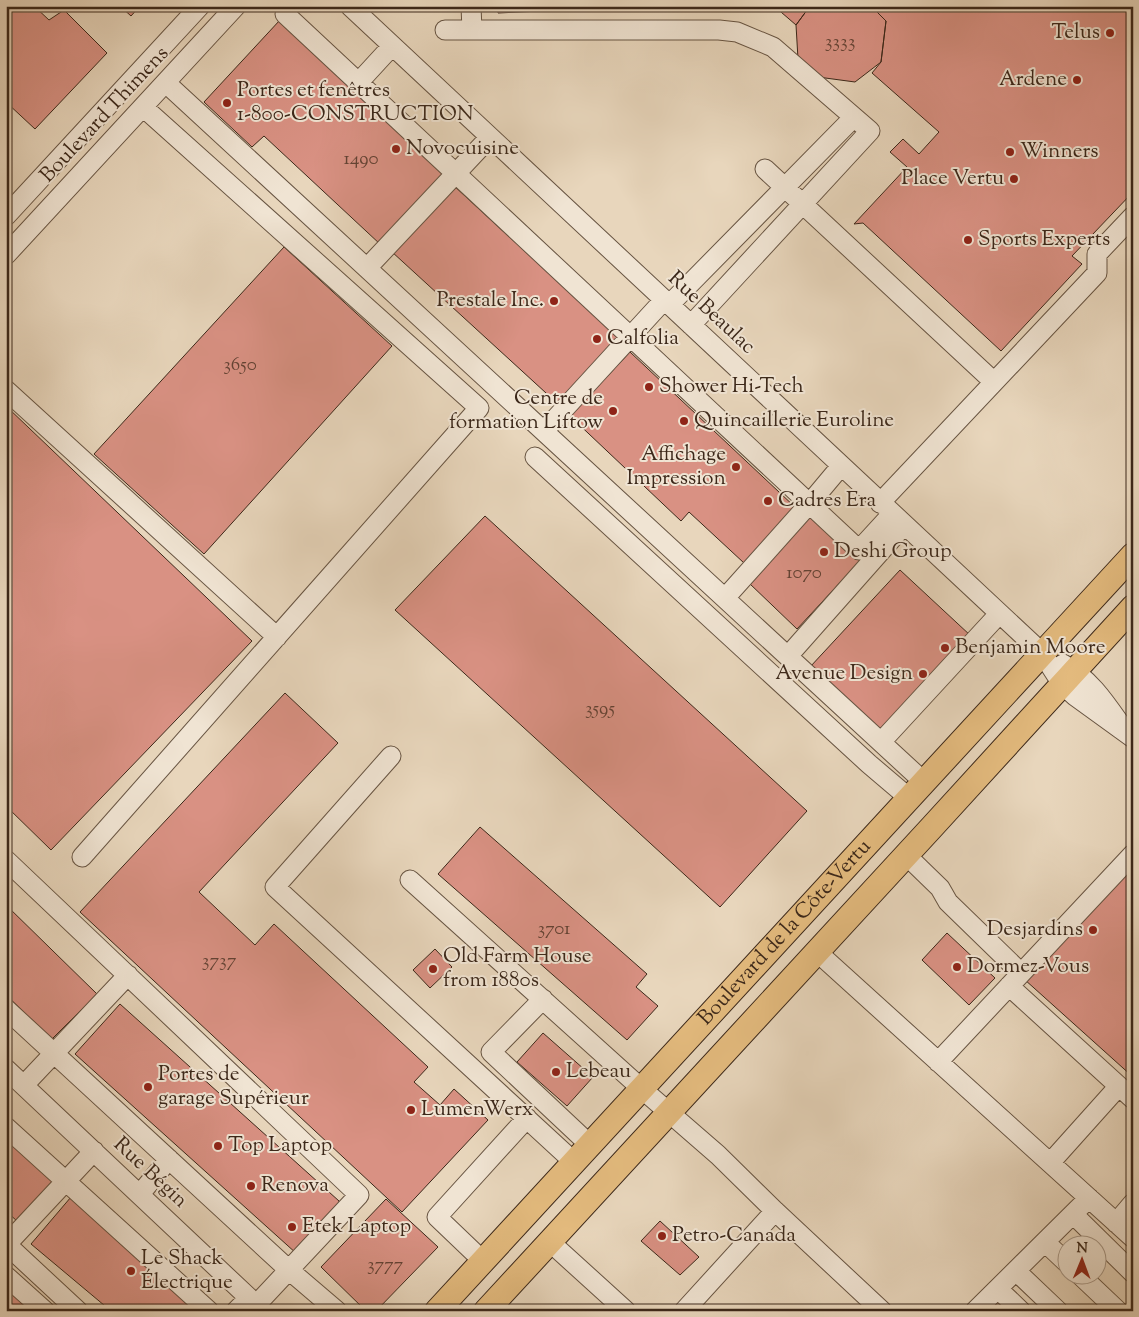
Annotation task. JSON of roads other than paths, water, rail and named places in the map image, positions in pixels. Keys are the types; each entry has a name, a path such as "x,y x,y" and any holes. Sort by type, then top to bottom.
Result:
{"main road":[{"name":"Boulevard de la Côte-Vertu","path":"437,1311 1133,555"},
{"name":"Boulevard de la Côte-Vertu","path":"486,1311 1133,607"}],"street":[{"name":"Boulevard Thimens","path":"6,216 200,6"},
{"name":"Boulevard Thimens","path":"6,255 236,6"},
{"name":"Rue Beaulac","path":"350,6 1068,677 1098,714 1130,735"},
{"path":"470,6 472,30"},
{"path":"285,14 859,550 892,514"},
{"path":"445,30 718,30 737,32 773,47 870,131 690,325"},
{"path":"358,83 392,46"},
{"path":"166,82 881,742 916,790"},
{"path":"82,857 479,408 143,106"},
{"path":"544,432 631,337 785,188 854,117"},
{"path":"367,268 490,137"},
{"path":"765,169 994,382"},
{"path":"788,656 892,514 994,382 1097,273 1097,254 1133,216"},
{"path":"6,390 277,636"},
{"path":"535,457 869,764 916,790"},
{"path":"725,598 841,466"},
{"path":"881,742 999,614"},
{"path":"391,756 275,887 574,1162"},
{"path":"938,1062 1133,854"},
{"path":"906,855 940,888 948,902 1015,979 1133,1099"},
{"path":"6,860 359,1195 289,1270 251,1306"},
{"path":"410,880 718,1155 774,1212 882,1311"},
{"path":"816,951 1133,1238"},
{"path":"24,1085 128,975"},
{"path":"543,999 491,1052 590,1145"},
{"path":"6,1009 289,1270 337,1311"},
{"name":"Rue Bégin","path":"6,1068 140,1194 251,1306"},
{"path":"1050,1163 1119,1086"},
{"path":"483,1262 437,1217 527,1118"},
{"path":"6,1127 209,1311"},
{"path":"78,1311 7,1244 94,1151"},
{"path":"140,1194 169,1159"},
{"path":"975,1311 1046,1243 1089,1198"},
{"path":"1116,1222 1133,1203"},
{"path":"684,1311 774,1212"},
{"path":"1073,1214 1133,1273"},
{"path":"550,1242 626,1311"},
{"path":"1046,1243 1056,1252"},
{"path":"1016,1271 1058,1311"},
{"path":"6,1276 45,1311"},
{"path":"1090,1284 1118,1311"},
{"path":"998,1289 1021,1311"}],"place":[{"name":"Telus","path":"1110,33"},
{"name":"Ardene","path":"1077,80"},
{"name":"Portes et fenêtres 1-800-CONSTRUCTION","path":"227,103"},
{"name":"Novocuisine","path":"396,149"},
{"name":"Winners","path":"1010,152"},
{"name":"Place Vertu","path":"1014,179"},
{"name":"Sports Experts","path":"968,240"},
{"name":"Prestale Inc.","path":"554,301"},
{"name":"Calfolia","path":"597,339"},
{"name":"Shower Hi-Tech","path":"649,387"},
{"name":"Centre de formation Liftow","path":"613,411"},
{"name":"Quincaillerie Euroline","path":"684,421"},
{"name":"Affichage Impression","path":"736,467"},
{"name":"Cadres Era","path":"768,501"},
{"name":"Deshi Group","path":"824,552"},
{"name":"Benjamin Moore","path":"945,648"},
{"name":"Avenue Design","path":"923,674"},
{"name":"Desjardins","path":"1093,930"},
{"name":"Dormez-Vous","path":"957,967"},
{"name":"Old Farm House from 1880s","path":"433,969"},
{"name":"Lebeau","path":"556,1072"},
{"name":"Portes de garage Supérieur","path":"148,1087"},
{"name":"LumenWerx","path":"411,1110"},
{"name":"Top Laptop","path":"218,1146"},
{"name":"Renova","path":"251,1186"},
{"name":"Etek Laptop","path":"292,1227"},
{"name":"Petro-Canada","path":"662,1236"},
{"name":"Le Shack Électrique","path":"131,1271"}]}
